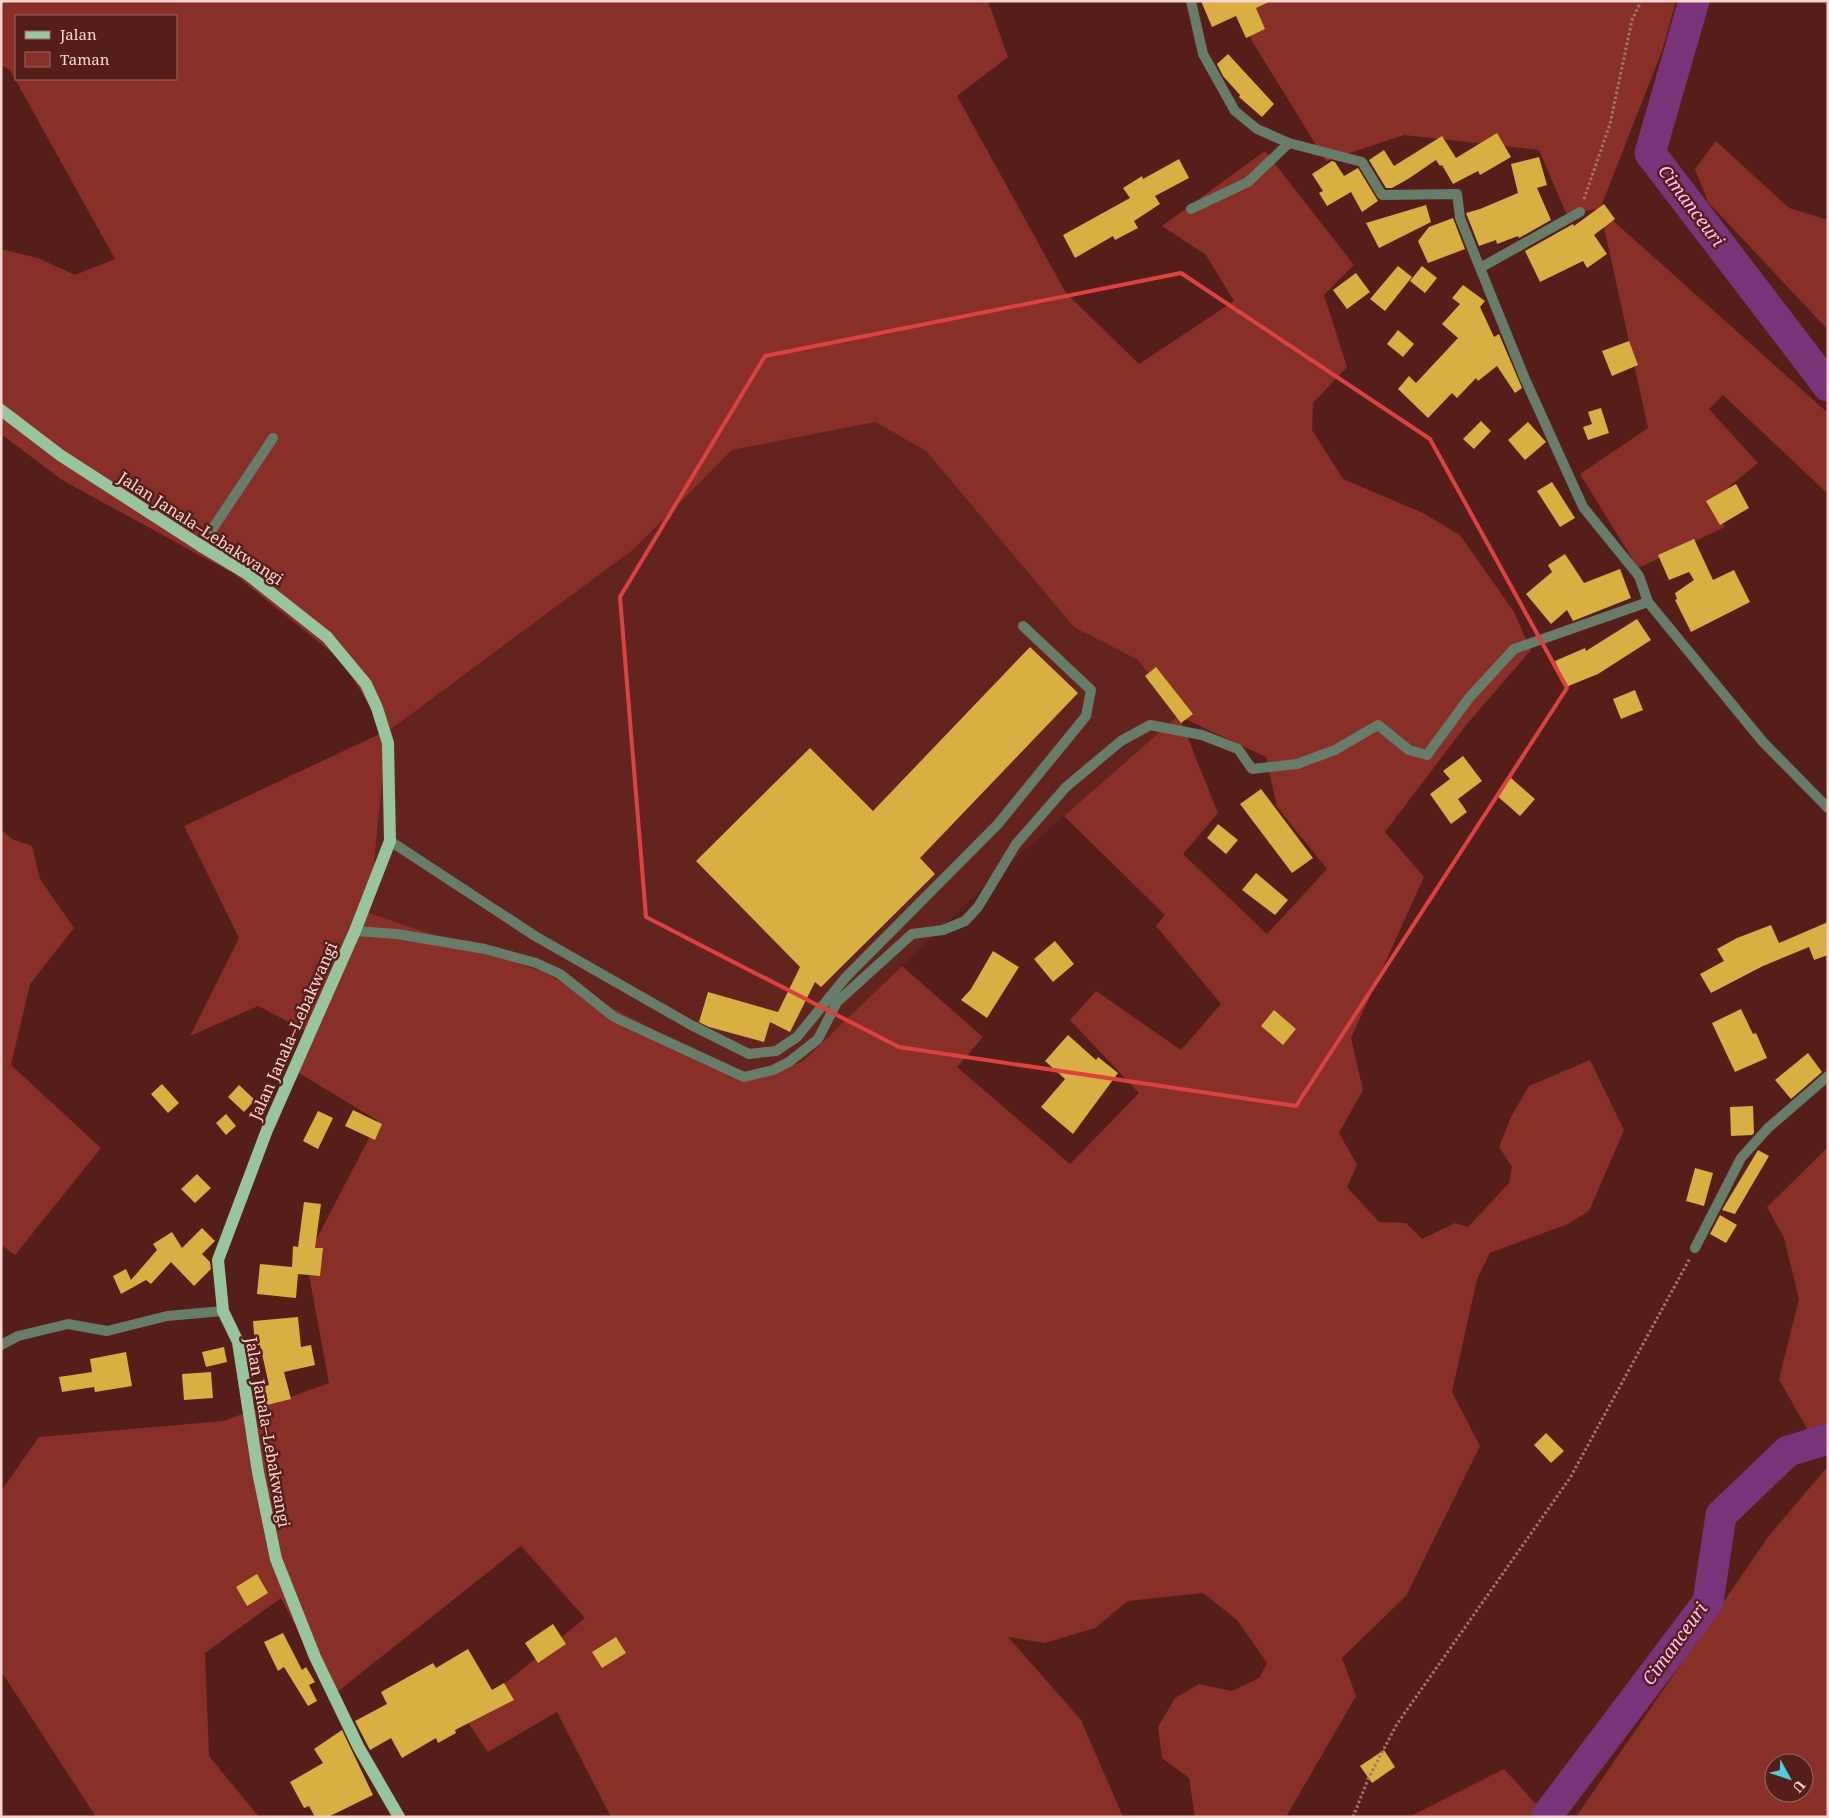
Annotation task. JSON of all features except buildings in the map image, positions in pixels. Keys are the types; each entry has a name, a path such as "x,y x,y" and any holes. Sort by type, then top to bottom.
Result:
{"main road":[{"name":"Jalan Janala–Lebakwangi","path":"1,410 60,455 246,573 294,609 327,637 366,684 377,708 388,744 390,841 355,931 267,1130 218,1260 223,1310 238,1342 258,1472 276,1559 315,1657 359,1748 399,1817"}],"street":[{"path":"1192,1 1203,54 1235,111 1257,129 1289,143 1362,162 1382,195 1457,194 1460,218 1480,268 1525,379 1583,507 1640,576 1648,602 1763,742 1828,808"},
{"path":"1190,210 1248,182 1289,143"},
{"path":"1480,268 1580,212"},
{"path":"201,546 273,438"},
{"path":"355,931 397,934 485,949 536,963 560,974 614,1017 744,1077 772,1070 789,1062 818,1039 837,1002 912,934 943,930 966,921 978,907 1016,844 1066,788 1121,741 1150,725 1202,735 1238,749 1252,769 1297,764 1336,750 1378,725 1409,750 1427,755 1469,698 1514,649 1648,602"},
{"path":"390,841 535,936 691,1025 749,1054 776,1051 797,1037 846,977 998,824 1086,716 1091,690 1023,626"},
{"path":"1695,1248 1742,1158 1768,1128 1828,1076"},
{"path":"1,1344 18,1336 68,1324 106,1331 167,1316 223,1310"}],"path":[{"path":"1580,212 1610,124 1632,20 1641,1"},
{"path":"1353,1817 1369,1777 1397,1724 1570,1478 1695,1248"}],"highlighted area":[{"path":"1181,273 1430,439 1567,688 1296,1106 899,1047 646,917 620,597 765,356"}],"shaded area":[{"path":"875,422 926,451 1074,627 1138,660 1179,715 995,876 802,1062 760,1075 719,1064 369,913 387,732 634,549 732,450"}],"green space":[{"path":"1,1 988,1 1008,57 957,96 1066,293 1139,364 1234,301 1206,255 1162,226 1265,151 1354,265 1324,295 1347,367 1313,403 1312,430 1343,479 1423,513 1460,535 1514,612 1531,650 1467,724 1385,832 1424,877 1351,1038 1363,1090 1339,1133 1357,1165 1347,1187 1379,1222 1406,1223 1422,1239 1455,1223 1468,1227 1509,1183 1512,1167 1499,1147 1511,1117 1529,1086 1590,1060 1624,1130 1589,1211 1568,1224 1490,1253 1477,1279 1452,1392 1480,1446 1406,1596 1342,1658 1356,1696 1286,1817 1195,1817 1189,1778 1162,1758 1158,1727 1175,1698 1199,1684 1232,1691 1259,1678 1267,1663 1237,1620 1203,1593 1128,1601 1095,1628 1045,1643 1008,1637 1081,1720 1123,1817 611,1817 557,1712 488,1752 464,1717 585,1618 521,1546 332,1696 281,1598 205,1653 209,1756 259,1817 96,1817 1,1671 1,1491 39,1437 223,1421 329,1383 306,1259 378,1121 294,1070 310,1033 258,1006 190,1036 239,938 184,826 386,731 341,660 234,574 62,480 1,434 1,249 38,258 75,275 115,259 16,80 178,80 178,15 15,15 15,79 10,70 1,65","holes":["875,422 926,451 1074,627 1138,660 1179,715 1064,816 1165,915 1156,926 1221,1004 1181,1050 1096,991 1070,1020 1139,1093 1070,1164 957,1067 983,1037 902,966 802,1062 760,1075 719,1064 543,972 369,913 387,732 634,549 732,450","1179,716 1266,757 1277,807 1327,869 1267,934 1183,854 1218,813"]},
{"path":"1234,1 1676,1 1662,51 1600,209 1566,213 1539,150 1404,135 1326,161 1252,41"},
{"path":"1716,141 1789,208 1828,220 1828,330 1708,202 1695,169"},
{"path":"1600,209 1828,413 1828,494 1723,395 1709,409 1758,463 1712,501 1725,527 1638,568 1580,474 1648,428"},
{"path":"1,830 12,839 32,846 40,879 74,928 30,984 11,1065 101,1148 15,1255 1,1245"},
{"path":"1828,1147 1828,1426 1810,1434 1779,1379 1799,1299 1784,1238 1767,1207"},
{"path":"1828,1466 1828,1817 1576,1817 1768,1537"},
{"path":"1504,1769 1548,1817 1409,1817"}],"waterway":[{"name":"Cimanceuri","path":"1694,1 1650,153 1828,386"},
{"name":"Cimanceuri","path":"1546,1817 1708,1602 1721,1515 1788,1451 1828,1439"}]}
